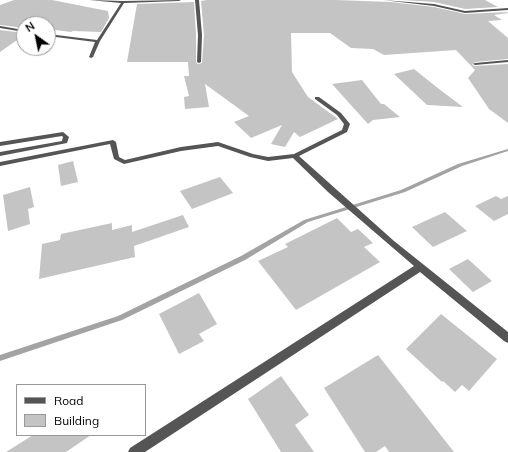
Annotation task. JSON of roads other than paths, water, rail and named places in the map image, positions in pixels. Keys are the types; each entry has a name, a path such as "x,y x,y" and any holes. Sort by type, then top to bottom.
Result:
{"street":[{"path":"91,0 123,2 143,0 180,0"},
{"path":"197,0 200,35 199,62"},
{"path":"385,0 421,3 465,12 508,9"},
{"path":"91,57 98,41 123,2"},
{"path":"0,27 16,30"},
{"path":"56,37 98,41"},
{"path":"476,64 508,61"},
{"path":"0,164 113,142 116,158 124,162 181,149 218,144 252,156 268,159 295,156 345,131 347,124 339,114 317,98"},
{"path":"0,144 64,134 66,137 65,142 0,154"},
{"path":"295,156 330,190 420,267 508,338"},
{"path":"134,452 420,267"}],"waterway":[{"path":"0,358 120,318 243,258 306,221 403,191 460,165 508,150"}]}
